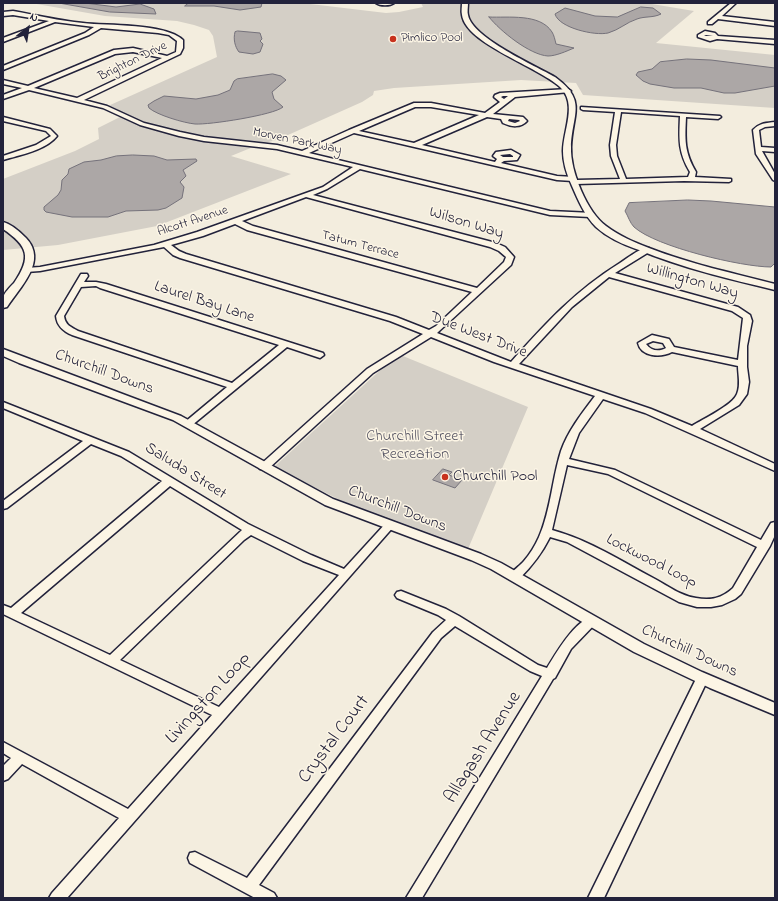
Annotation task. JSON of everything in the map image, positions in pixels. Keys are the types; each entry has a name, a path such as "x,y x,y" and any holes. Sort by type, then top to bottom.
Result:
{"street":[{"path":"378,3 392,3"},
{"path":"465,3 465,17 472,28 484,40 543,72 563,85 568,92 574,107 569,132 567,154 575,181 590,215 600,226 615,236 646,250 702,269 775,287"},
{"path":"710,23 734,3"},
{"name":"Brighton Drive","path":"4,8 5,14 99,27 152,30 172,34 180,40 180,48 178,53 79,100"},
{"path":"718,17 774,22"},
{"path":"3,40 53,21"},
{"path":"3,68 87,34 99,27"},
{"path":"717,37 775,42"},
{"path":"3,97 29,88 114,52 133,50 168,58"},
{"name":"Morven Park Way","path":"3,82 105,107 142,124 179,134 215,140 264,145 303,153 550,213 590,215"},
{"path":"414,146 494,110 513,95 568,92"},
{"path":"303,153 413,105 432,105 505,118"},
{"path":"582,108 718,116"},
{"path":"618,110 613,144 614,156 624,181"},
{"path":"682,114 682,147 687,162 693,172 691,179"},
{"path":"3,158 51,140 54,136 54,134 48,130 5,121"},
{"path":"775,124 764,125 756,130 759,154 775,178"},
{"path":"351,131 575,181 691,179 729,180"},
{"path":"758,149 775,150"},
{"path":"496,164 502,159"},
{"name":"Alcott Avenue","path":"26,270 107,257 166,244 235,221 332,185 358,167"},
{"name":"Wilson Way","path":"264,467 375,367 431,334 508,263 510,258 502,249 305,195"},
{"name":"Tatum Terrace","path":"235,221 250,228 478,291"},
{"path":"3,225 20,236 28,244 31,260 3,305"},
{"name":"Due West Drive","path":"166,244 176,253 183,256 381,316 513,365 648,411 775,468"},
{"path":"513,365 569,305 608,274 646,250"},
{"name":"Willington Way","path":"608,274 735,308 747,317 748,321 743,346 742,364 744,389 740,399 692,430"},
{"path":"84,276 60,316 62,326 235,387"},
{"name":"Laurel Bay Lane","path":"79,285 96,284 103,286 320,355"},
{"path":"188,424 286,344"},
{"path":"670,349 742,364"},
{"name":"Churchill Downs","path":"3,352 23,361 167,413 329,502 476,557 515,576 625,641 702,679 775,709"},
{"path":"515,576 529,563 542,544 547,532 563,461 570,441 577,427 601,396"},
{"name":"Saluda Street","path":"3,405 125,454 250,530 307,558 346,574"},
{"path":"6,501 90,440"},
{"path":"563,461 600,468 617,474 764,546"},
{"path":"169,481 8,611 221,714"},
{"name":"Livingston Loop","path":"57,898 390,525"},
{"name":"Lockwood Loop","path":"547,532 571,539 683,599 703,604 715,603 731,597 737,591 775,526"},
{"path":"111,661 240,537 250,530"},
{"path":"401,594 455,619 522,662 551,675"},
{"name":"Crystal Court","path":"249,887 437,635 455,619"},
{"name":"Allagash Avenue","path":"414,898 575,636 592,622"},
{"path":"596,898 702,679"},
{"path":"3,747 130,817"},
{"path":"3,775 21,757"},
{"path":"195,858 269,898"}],"green space":[{"path":"31,3 302,3 386,13 423,7 421,3 646,3 694,11 656,43 775,55 775,108 583,95 576,83 521,80 394,88 374,91 373,95 362,102 279,139 258,145 231,156 291,174 157,226 58,245 3,250 3,179 75,151 99,139 98,128 126,114 108,106 217,57 213,36 209,30 194,25 177,21 105,16"},
{"name":"Churchill Street Recreation","path":"398,354 528,407 468,549 354,507 274,467"}],"shaded area":[{"path":"59,3 85,3 116,7 140,4 154,9 156,14 110,12"},
{"path":"189,3 262,3 261,7 240,10 214,6 185,6"},
{"path":"641,7 653,8 661,14 637,19 612,32 602,34 587,32 570,27 558,19 555,14 565,8 595,16 617,17"},
{"path":"489,17 532,19 547,26 554,36 556,44 574,48 554,55 541,55 524,47 500,29"},
{"path":"235,32 260,33 262,39 260,41 263,44 260,52 253,54 239,52 234,40"},
{"path":"687,59 711,60 775,68 775,86 735,93 724,93 701,88 674,88 650,84 643,81 636,75 638,72 652,69 660,62"},
{"path":"273,74 281,76 286,80 272,92 274,99 283,107 255,116 227,121 195,124 164,116 153,111 148,105 164,96 196,99 218,95 230,90 234,81 237,79"},
{"path":"116,156 154,156 167,160 196,159 197,161 183,170 186,176 180,182 184,187 182,198 166,208 158,210 126,211 108,217 72,217 46,212 44,210 44,207 58,195 61,190 62,180 68,174 69,169 84,162"},
{"path":"688,200 775,207 775,263 771,267 740,264 721,260 661,242 634,227 625,211 629,203"},
{"name":"Churchill Pool","path":"443,469 452,472 449,475 462,480 455,488 433,480"}],"place":[{"name":"Pimlico Pool","path":"393,39"},
{"name":"Churchill Pool","path":"445,477"}]}
